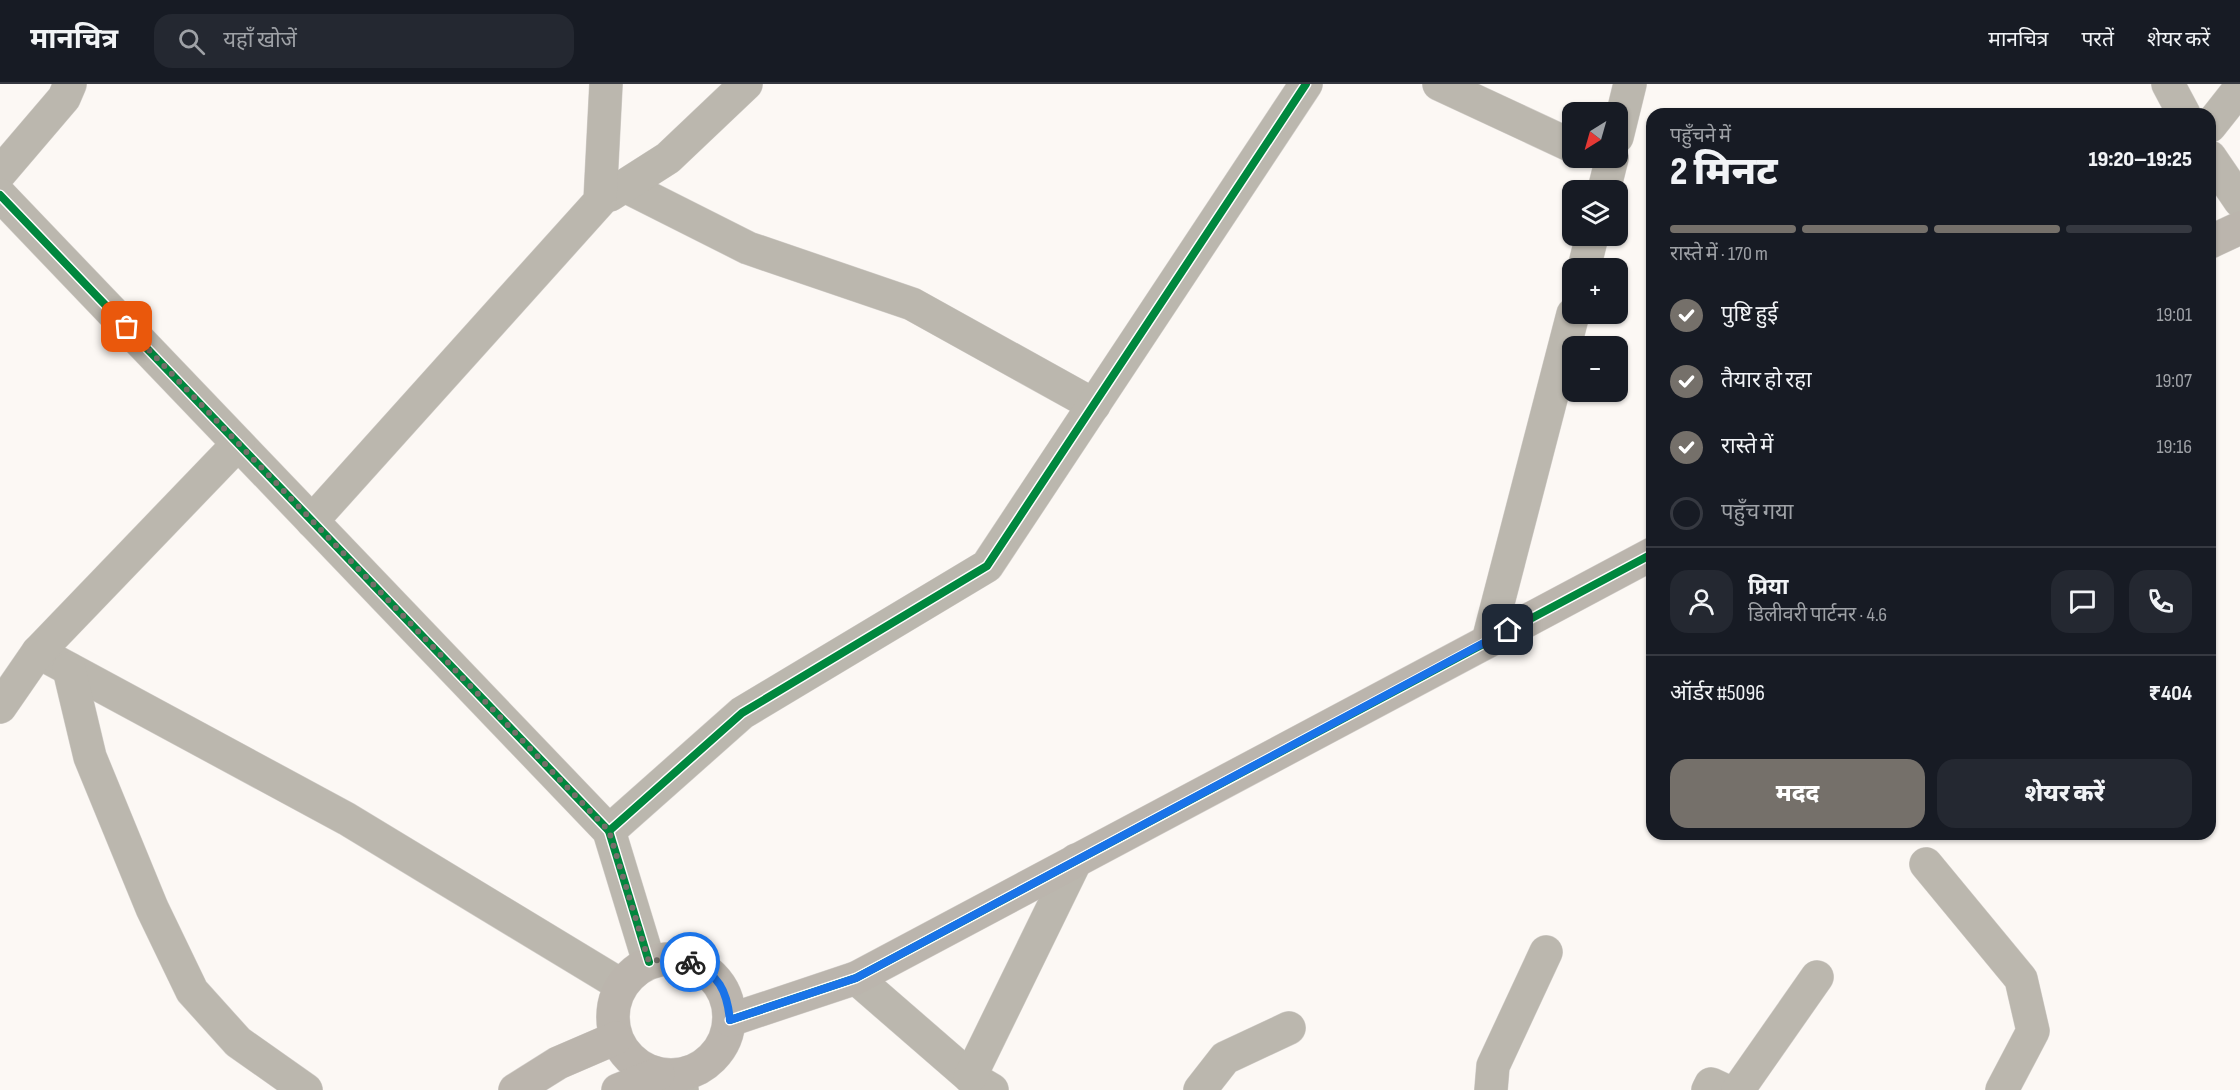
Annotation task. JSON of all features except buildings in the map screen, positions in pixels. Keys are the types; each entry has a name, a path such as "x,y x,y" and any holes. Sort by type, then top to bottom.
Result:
{"street":[{"path":"0,173 64,98 70,84"},
{"path":"606,84 613,193"},
{"path":"312,521 613,193 668,158 746,84"},
{"path":"609,831 742,713 987,566 1306,84"},
{"path":"1438,84 1562,141"},
{"path":"1628,117 1647,84"},
{"path":"2168,84 2181,108"},
{"path":"2216,118 2240,88"},
{"path":"2216,166 2240,201"},
{"path":"613,193 748,248 912,304 1094,405"},
{"path":"0,195 609,831 649,962"},
{"path":"2216,239 2240,228"},
{"path":"1488,641 1570,324"},
{"path":"0,707 38,652 238,444"},
{"path":"730,1020 856,978 1646,557"},
{"path":"38,652 347,819 621,985"},
{"path":"69,669 90,758 152,908 192,991 238,1042 306,1090"},
{"path":"856,978 981,1084 1076,860"},
{"path":"1926,864 2021,980 2033,1031 2002,1090"},
{"path":"1491,1090 1493,1066 1546,952"},
{"path":"618,1090 673,1080 698,1069 714,1057 725,1040 730,1020 728,1000 718,982 704,968 686,960 667,958 649,962 633,971 621,985 614,1002 612,1020 616,1038 632,1060 639,1066 673,1080"},
{"path":"1738,1090 1817,977"},
{"path":"1200,1090 1225,1058 1289,1028"},
{"path":"515,1090 558,1063 616,1038"},
{"path":"1708,1090 1711,1084 1724,1090"}],"cycle path":[{"path":"609,831 742,713 987,566 1306,84"},
{"path":"0,195 609,831 649,962"},
{"path":"730,1020 856,978 1646,557"}],"way so far":[{"path":"127,327 609,831 649,962 667,958 690,962"}],"route":[{"path":"690,962 704,968 718,982 728,1000 730,1020 856,978 1508,630"}]}
